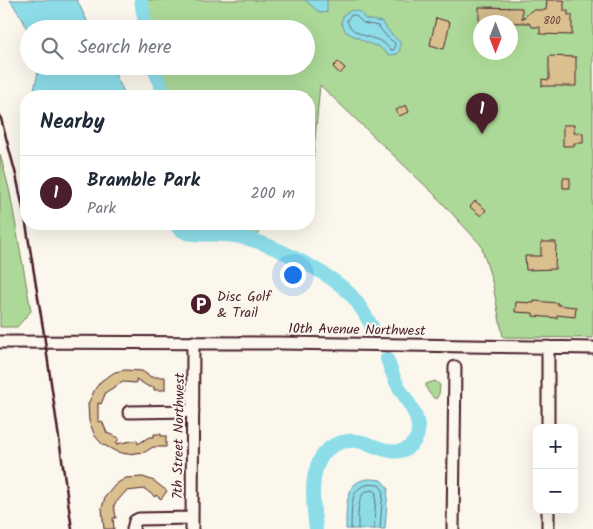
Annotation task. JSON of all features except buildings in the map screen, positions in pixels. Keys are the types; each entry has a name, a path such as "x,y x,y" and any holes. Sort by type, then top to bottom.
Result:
{"street":[{"name":"10th Avenue Northwest","path":"0,342 193,342 593,348"},
{"name":"7th Street Northwest","path":"192,524 193,342"},
{"path":"548,347 548,424"},
{"path":"453,529 455,367"},
{"path":"129,412 193,411"},
{"path":"548,514 548,529"},
{"path":"133,529 135,522 139,519 192,524"}],"green space":[{"path":"141,0 593,0 593,338 503,337 492,281 481,245 435,195 320,85 315,139 315,90 163,90 157,75 315,75 315,20 144,20"},
{"path":"0,154 10,193 31,311 17,327 0,327"},
{"path":"182,230 261,230 255,241 224,234 185,232"},
{"path":"435,381 440,385 439,394 436,399 429,393 426,386 426,384"}],"water":[{"path":"10,0 77,0 87,20 23,20"},
{"path":"305,0 327,0 327,12 320,13"},
{"path":"352,10 360,12 365,19 382,22 400,42 400,50 397,54 389,55 378,46 346,32 341,22 344,14"},
{"path":"38,75 116,75 123,90 34,90"},
{"path":"361,480 381,480 388,488 385,529 346,529 347,502 351,489"}],"waterway":[{"path":"141,0 144,20"},
{"path":"157,75 163,90"},
{"path":"181,230 187,233 234,236 252,240 297,259 339,284 348,292 359,305 374,330"},
{"path":"316,529 313,505 314,478 322,456 330,447 342,442 353,441 364,442 385,450 399,451 405,450 416,438 418,431 416,417 397,384 387,359"}],"railway":[{"path":"0,115 20,194"},
{"path":"27,230 72,529"}],"place":[{"name":"Bramble Park","path":"482,134"},
{"name":"Disc Golf & Trail","path":"201,304"}]}
